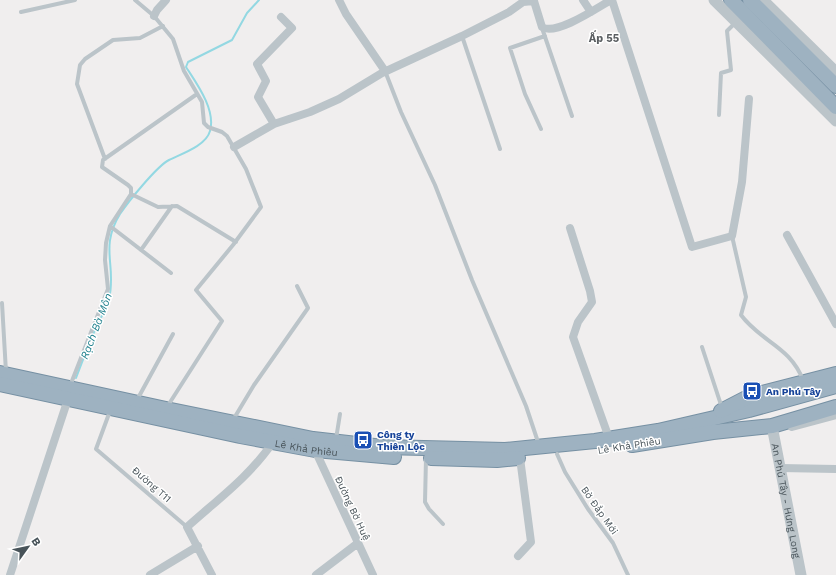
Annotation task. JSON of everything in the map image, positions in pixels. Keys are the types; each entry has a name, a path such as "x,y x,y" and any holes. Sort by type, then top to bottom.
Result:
{"highway":[{"path":"730,0 836,107"},
{"path":"750,0 836,86"},
{"name":"Lê Khả Phiêu","path":"710,426 722,410 750,396 836,374"},
{"name":"Lê Khả Phiêu","path":"2,377 69,394 111,408 315,450 374,456 498,460 595,450 710,426 750,414"},
{"path":"750,414 836,386"},
{"name":"Lê Khả Phiêu","path":"69,394 136,402 335,441 399,448 505,450 710,426 773,429 836,408"},
{"path":"750,414 836,396"}],"street":[{"path":"154,16 166,0"},
{"path":"339,0 346,14 385,72"},
{"path":"234,147 274,124 310,112 339,99 385,72 462,36 508,12 523,2 533,0 542,27 546,29 557,29 612,0 692,247 732,236 742,182 749,100"},
{"path":"583,0 591,12"},
{"path":"714,0 836,121"},
{"path":"763,0 836,72"},
{"path":"274,124 258,97 266,81 256,64 292,28 281,17"},
{"path":"570,228 590,291 592,302 578,322 573,337 609,438"},
{"path":"787,235 836,324"},
{"path":"10,575 69,394"},
{"path":"773,429 836,415"},
{"name":"An Phú Tây - Hưng Long","path":"773,429 801,575"},
{"path":"187,527 243,477 264,455 273,442"},
{"name":"Đường Bờ Huệ","path":"315,450 373,575"},
{"path":"518,556 531,542 520,458"},
{"path":"780,468 836,469"},
{"name":"Đường T11","path":"187,527 212,575"},
{"path":"316,575 358,544"},
{"path":"150,575 198,546"}],"lane":[{"path":"21,12 75,0"},
{"path":"135,0 154,16 175,43 184,71 202,102 204,123 208,127 222,132 234,147 246,169 261,206 236,242 196,290 222,321 166,409"},
{"path":"720,115 721,73 731,70 727,30 736,22"},
{"path":"105,158 77,84 80,65 85,59 114,40 140,38 163,26"},
{"path":"542,27 572,116"},
{"path":"462,36 500,149"},
{"path":"541,129 525,94 510,48 545,36"},
{"path":"385,72 401,112 435,185 472,280 526,406 539,446"},
{"path":"69,394 108,289 106,249 110,226 132,194 131,188 128,185 102,167 101,164 105,158 198,94"},
{"path":"132,194 158,206 177,206 236,242"},
{"path":"141,250 173,206"},
{"path":"110,226 171,273"},
{"path":"732,236 746,297 741,316 754,329 794,360 804,382"},
{"path":"232,422 254,385 308,308 297,286"},
{"path":"2,303 2,377"},
{"path":"136,402 173,334"},
{"path":"702,347 722,410"},
{"name":"Đường T11","path":"111,408 96,449 187,527"},
{"path":"335,441 340,414"},
{"name":"Bờ Đắp Mới","path":"557,454 565,472 588,509 613,543 628,575"},
{"path":"426,458 425,502 443,524"}],"waterway":[{"name":"Rạch Bà Môn","path":"76,378 92,336 109,299 111,287 109,247 114,226 120,214 157,169 169,160 204,141 210,131 211,123 208,106 200,89 186,67 188,62 232,40 247,13 259,0"}],"place":[{"name":"An Phú Tây","path":"752,391"},
{"name":"Công ty Thiên Lộc","path":"363,440"}],"district":[{"name":"Ấp 55","path":"604,38"}]}
